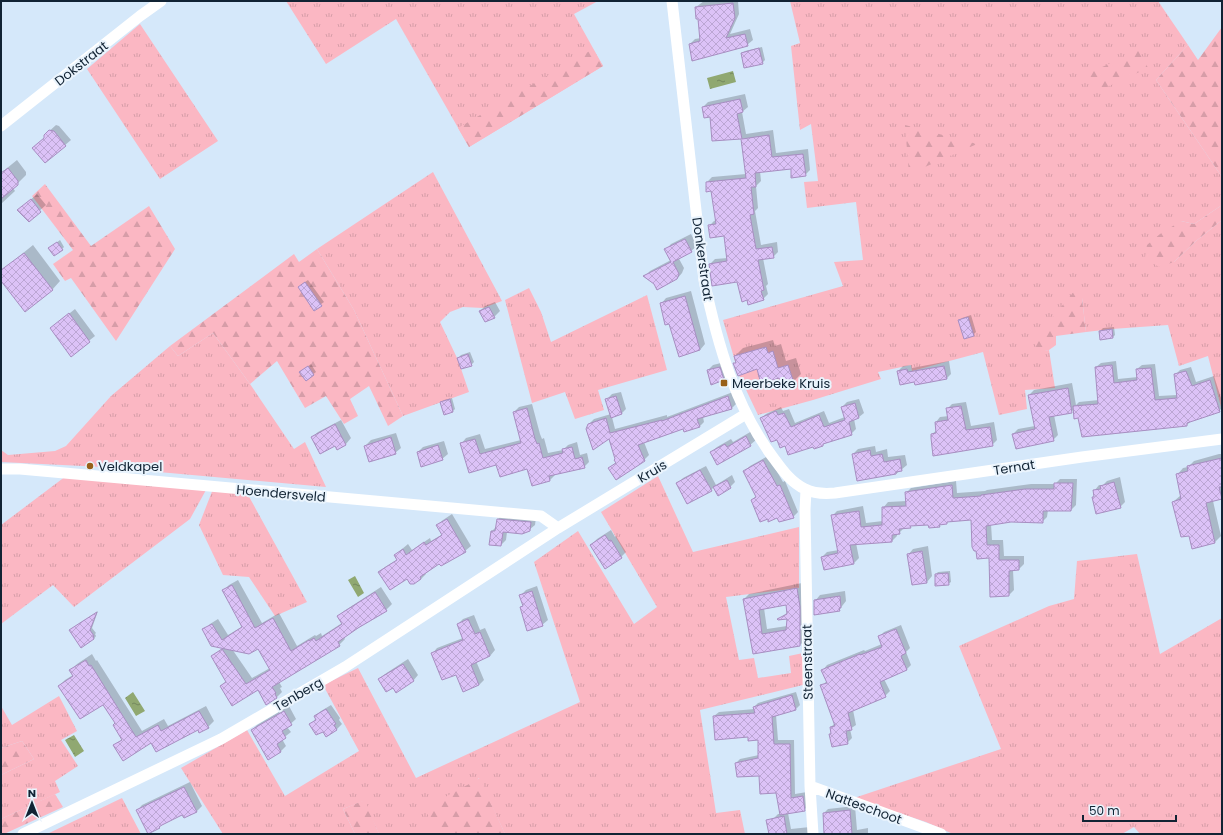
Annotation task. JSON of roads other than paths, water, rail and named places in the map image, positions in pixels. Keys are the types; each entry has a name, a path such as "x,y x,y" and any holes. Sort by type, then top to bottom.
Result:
{"street":[{"name":"Dokstraat","path":"1,126 161,1"},
{"name":"Donkerstraat","path":"672,1 704,280 709,305 729,373 746,414 763,445 786,474 799,486 806,490"},
{"name":"Kruis","path":"558,528 746,414"},
{"name":"Ternat","path":"806,490 824,494 835,493 1082,457 1222,439"},
{"name":"Hoendersveld","path":"1,469 542,516 558,528"},
{"name":"Steenstraat","path":"806,490 805,510 810,786 813,834"},
{"name":"Tenberg","path":"23,834 221,738 345,666 558,528"},
{"name":"Natteschoot","path":"810,786 941,834"}],"water":[{"path":"733,71 736,82 710,89 707,78"},
{"path":"355,576 364,593 358,597 348,580"},
{"path":"133,692 145,711 136,716 125,698"},
{"path":"74,735 84,751 75,757 65,740"}],"place":[{"name":"Meerbeke Kruis","path":"724,383"},
{"name":"Veldkapel","path":"90,466"}]}
